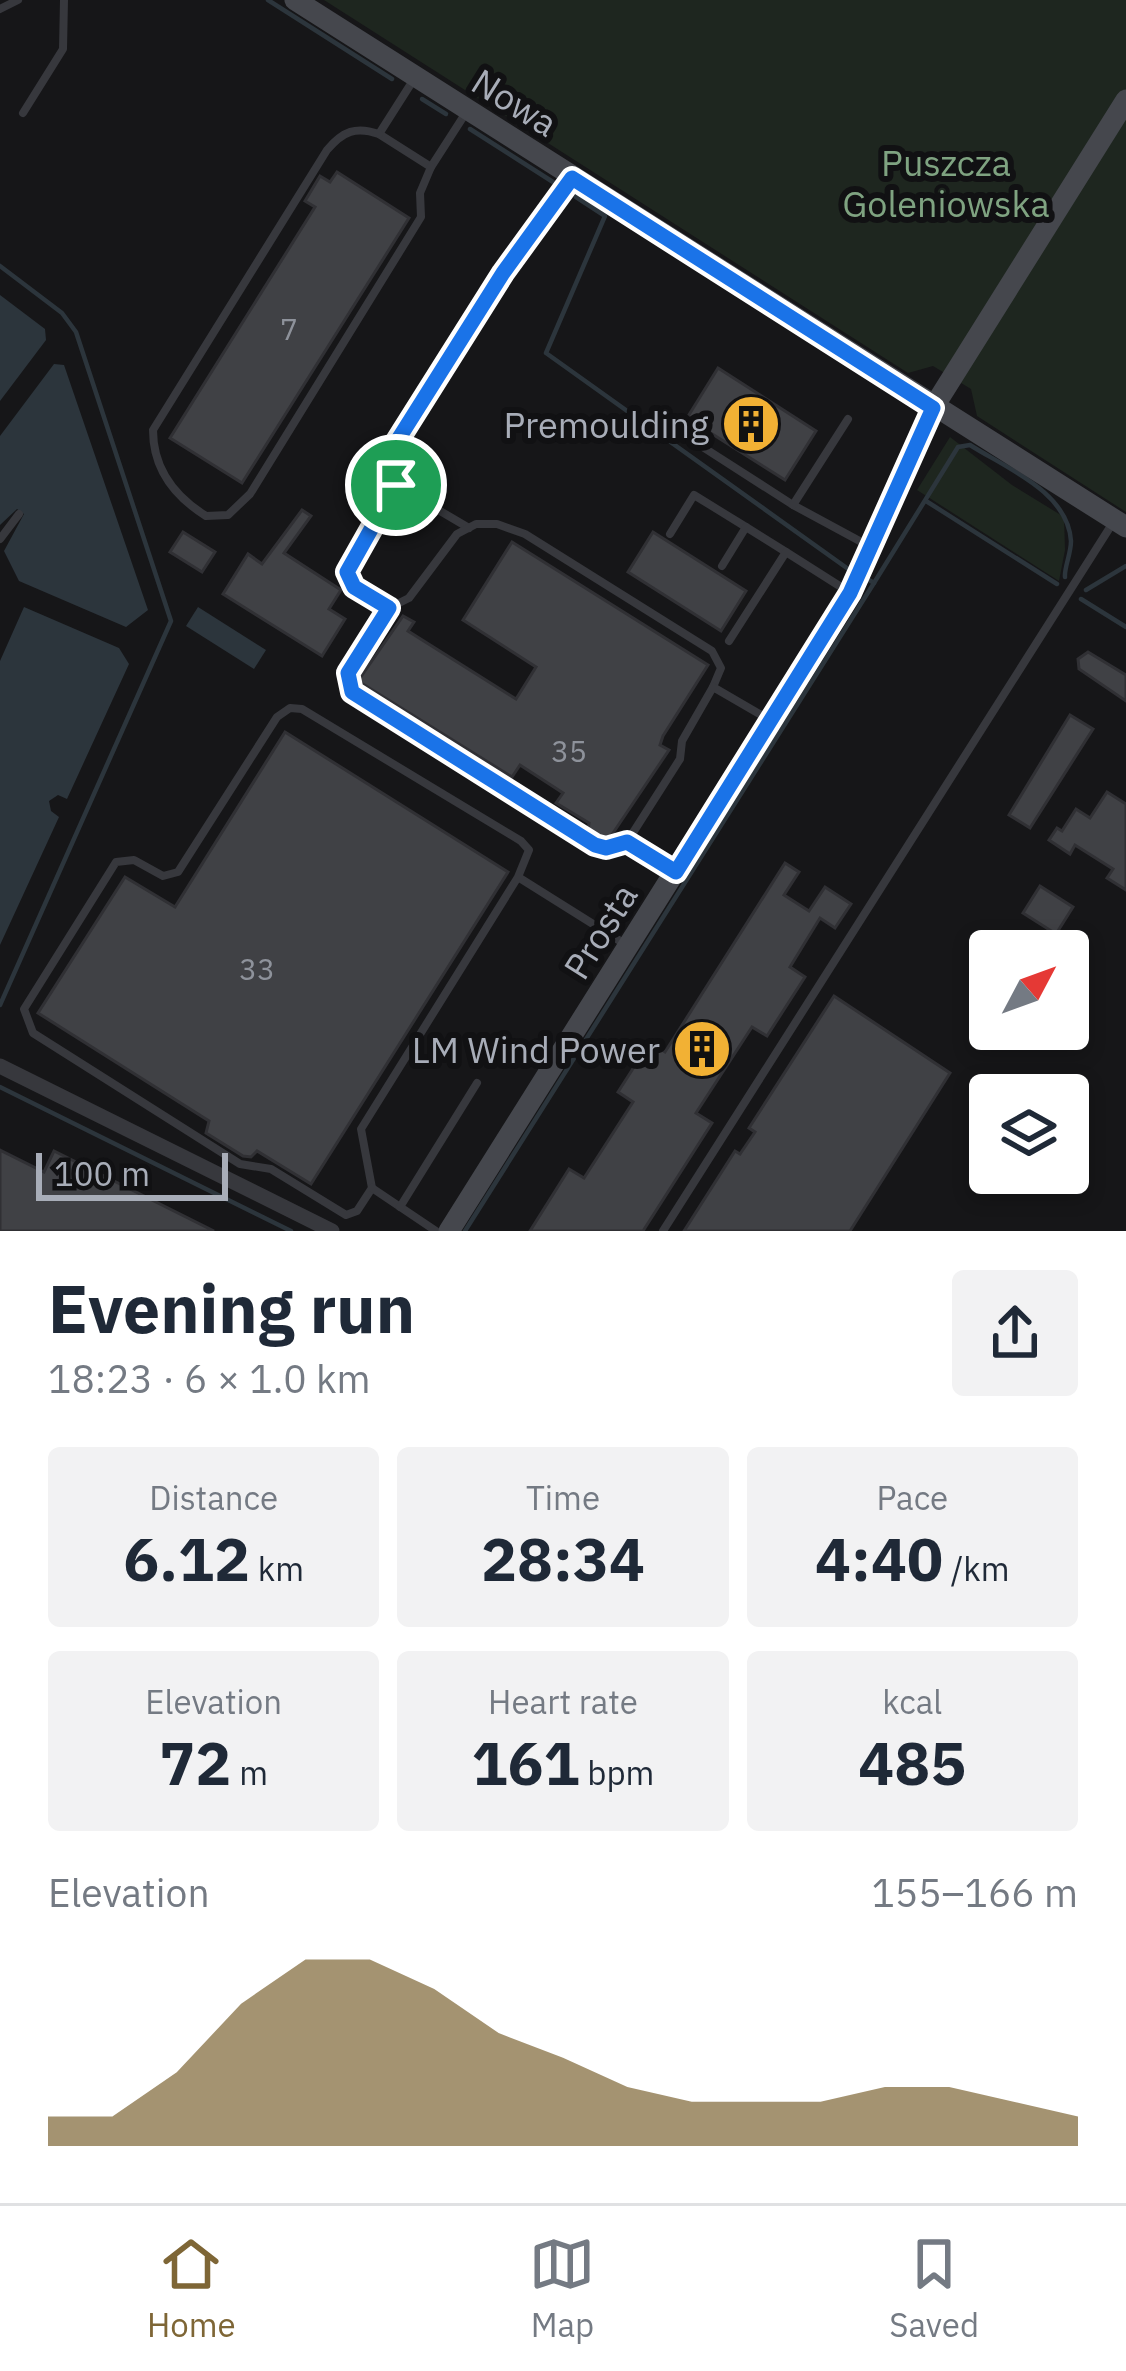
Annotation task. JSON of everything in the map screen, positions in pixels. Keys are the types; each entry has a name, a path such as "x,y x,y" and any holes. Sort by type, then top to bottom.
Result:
{"street":[{"name":"Nowa","path":"296,0 1120,523"},
{"name":"Prosta","path":"449,1231 850,593 933,408 1126,100"},
{"path":"0,1066 332,1231"}],"lane":[{"path":"0,9 18,0"},
{"path":"23,113 63,50 64,0"},
{"path":"379,134 415,77"},
{"path":"431,167 362,128 348,131 327,149 153,430 155,457 168,482 206,516 228,515 250,494 421,217 420,193 431,167 467,111"},
{"path":"469,528 377,473 503,273 572,178"},
{"path":"793,505 848,419"},
{"path":"683,435 793,505 874,548"},
{"path":"389,608 354,587 347,572 396,485"},
{"path":"670,534 694,495 850,593"},
{"path":"0,539 19,514"},
{"path":"663,1231 1120,523"},
{"path":"497,524 525,534 712,651 721,668 682,741 680,759 627,842 606,848 352,692 348,673 389,608 409,598 458,534 497,524"},
{"path":"722,566 746,527"},
{"path":"729,641 786,552"},
{"path":"713,687 771,720"},
{"path":"290,708 302,710 421,776 520,841 529,850 518,877 361,1130 372,1188 358,1211 346,1215 272,1169 240,1164 33,1033 24,1009 116,862 134,860 163,876 178,872 277,717 290,708"},
{"path":"627,842 676,872"},
{"path":"518,877 629,947"},
{"path":"400,1207 477,1083"},
{"path":"372,1188 436,1231"}],"green space":[{"name":"Puszcza Goleniowska","path":"324,0 1126,0 1126,512 977,416 971,389 933,366 908,373"},
{"path":"950,437 1012,485 1064,517 1059,581 917,490"}],"shaded area":[{"path":"0,295 45,329 46,340 0,401"},
{"path":"54,364 64,365 148,610 126,627 19,581 4,551 24,514 17,509 0,525 0,436"},
{"path":"24,607 119,648 129,664 67,799 58,795 49,801 51,811 59,817 0,945 0,661"},
{"path":"198,607 266,650 254,669 186,626"}],"building":[{"path":"337,172 409,218 242,483 170,438 315,207 305,201 320,176 330,182"},
{"name":"Premoulding","path":"718,368 816,431 785,480 687,418"},
{"path":"302,510 311,516 284,553 341,590 329,609 345,619 322,656 223,594 248,554 262,564"},
{"path":"183,532 215,552 202,572 170,552"},
{"path":"653,532 746,591 721,631 628,572"},
{"path":"512,542 708,665 663,736 660,745 669,750 609,839 588,831 589,823 556,803 563,793 520,765 512,777 358,681 403,616 414,622 408,631 516,699 536,667 463,620"},
{"path":"1088,652 1126,675 1126,701 1079,669 1078,659"},
{"path":"1070,715 1093,729 1030,828 1009,815"},
{"path":"285,732 508,872 311,1184 257,1151 251,1157 243,1156 206,1133 209,1121 38,1013 125,877 175,907"},
{"path":"1107,792 1126,804 1126,890 1107,878 1113,869 1075,845 1070,854 1049,840 1057,828 1062,831 1076,809 1090,818"},
{"name":"LM Wind Power","path":"785,863 799,872 784,895 809,911 825,887 851,904 835,928 820,918 790,967 805,977 767,1036 752,1027 696,1113 712,1123 643,1231 530,1231 569,1169 584,1178 633,1102 618,1092 650,1042 665,1052"},
{"path":"1040,886 1073,907 1059,930 1050,930 1023,913"},
{"path":"834,996 950,1073 850,1231 684,1231 735,1151 740,1154 755,1132 749,1128"},
{"path":"0,1150 44,1172 54,1151 214,1231 0,1231"}],"waterway":[{"path":"268,0 392,79"},
{"path":"422,99 446,114"},
{"path":"470,129 553,182"},
{"path":"576,197 605,216 546,353 851,571"},
{"path":"0,266 62,313 76,332 171,621 0,1005"},
{"path":"869,580 874,583 958,447 970,445 1033,483 1059,509 1071,541 1065,577"},
{"path":"926,501 1057,584"},
{"path":"1086,590 1126,566"},
{"path":"465,1231 874,583"},
{"path":"1081,599 1126,627"},
{"path":"0,1087 291,1231"}],"place":[{"name":"Premoulding","path":"751,424"},
{"name":"LM Wind Power","path":"702,1049"}],"route":[{"path":"572,178 933,408 850,593 676,872 627,842 606,848 595,845 352,692 348,673 389,608 354,587 347,572 396,485 377,473 503,273 572,178"}]}
